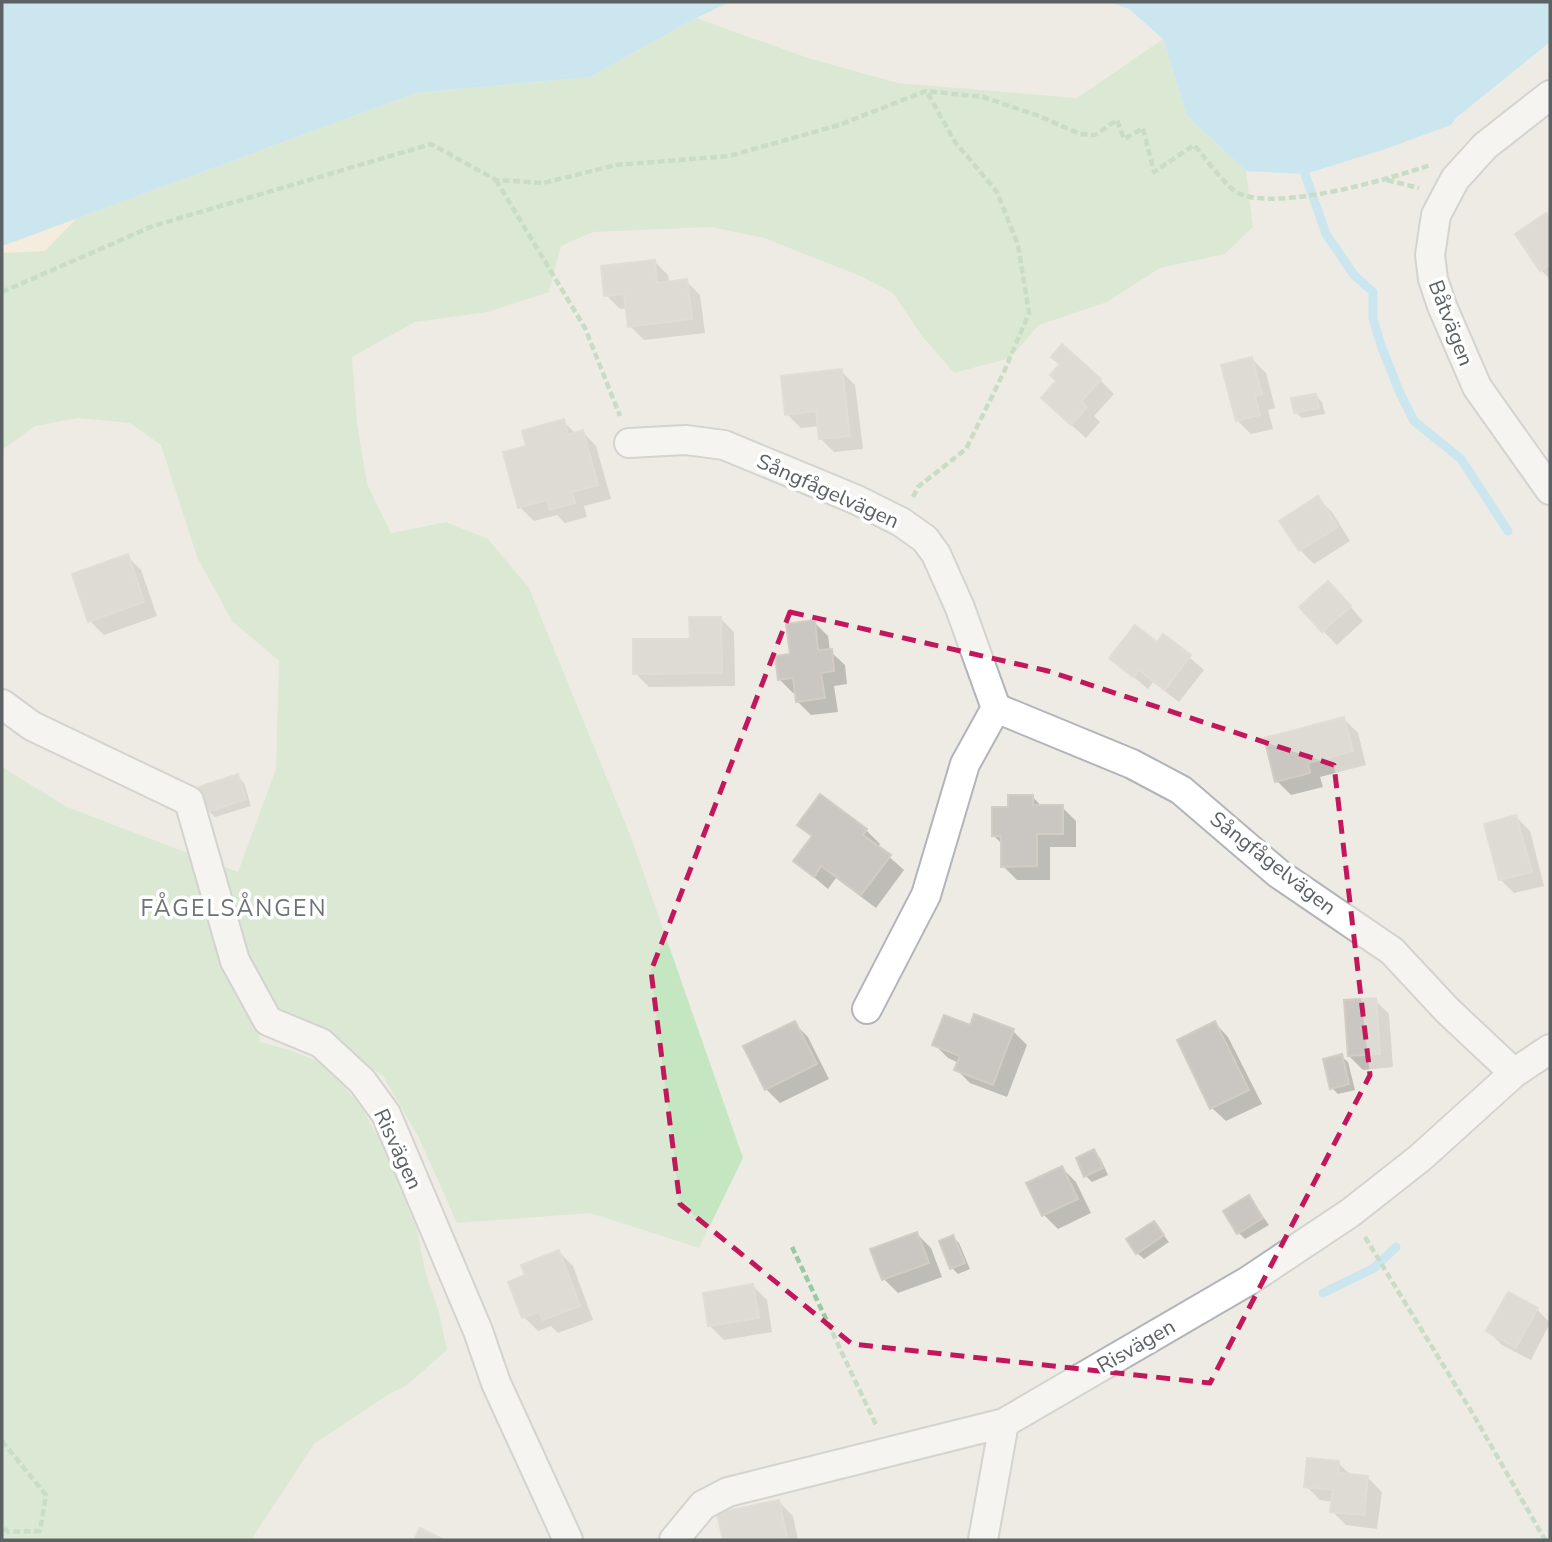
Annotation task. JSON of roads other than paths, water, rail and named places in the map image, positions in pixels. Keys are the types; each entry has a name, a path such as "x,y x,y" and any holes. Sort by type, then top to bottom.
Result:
{"street":[{"name":"Båtvägen","path":"1550,95 1485,146 1455,179 1436,215 1430,255 1433,279 1442,306 1477,387 1550,490"},
{"name":"Sångfågelvägen","path":"629,443 686,440 724,445 857,500 901,522 925,539 936,554 960,608 996,708 1132,764 1181,790 1279,874 1392,951 1447,1010 1514,1073"},
{"name":"Risvägen","path":"2,704 32,726 189,801 235,961 268,1021 321,1043 362,1081 386,1114 478,1331 496,1383 568,1540"},
{"path":"867,1009 926,895 965,764 996,708"},
{"name":"Risvägen","path":"674,1540 703,1506 727,1492 1004,1423 1248,1281 1350,1213 1420,1158 1514,1073 1550,1049"},
{"path":"983,1540 1004,1423"}],"water":[{"path":"2,2 730,2 590,77 416,93 2,246"},
{"path":"1110,2 1550,2 1550,42 1456,118 1451,125 1305,174 1246,171 1187,116 1163,39 1129,9"}],"waterway":[{"path":"1305,174 1326,234 1354,275 1373,292 1373,319 1382,348 1414,421 1461,459 1508,531"},
{"path":"1323,1293 1374,1268 1396,1247"}],"district":[{"name":"FÅGELSÅNGEN","path":"234,908"}]}
